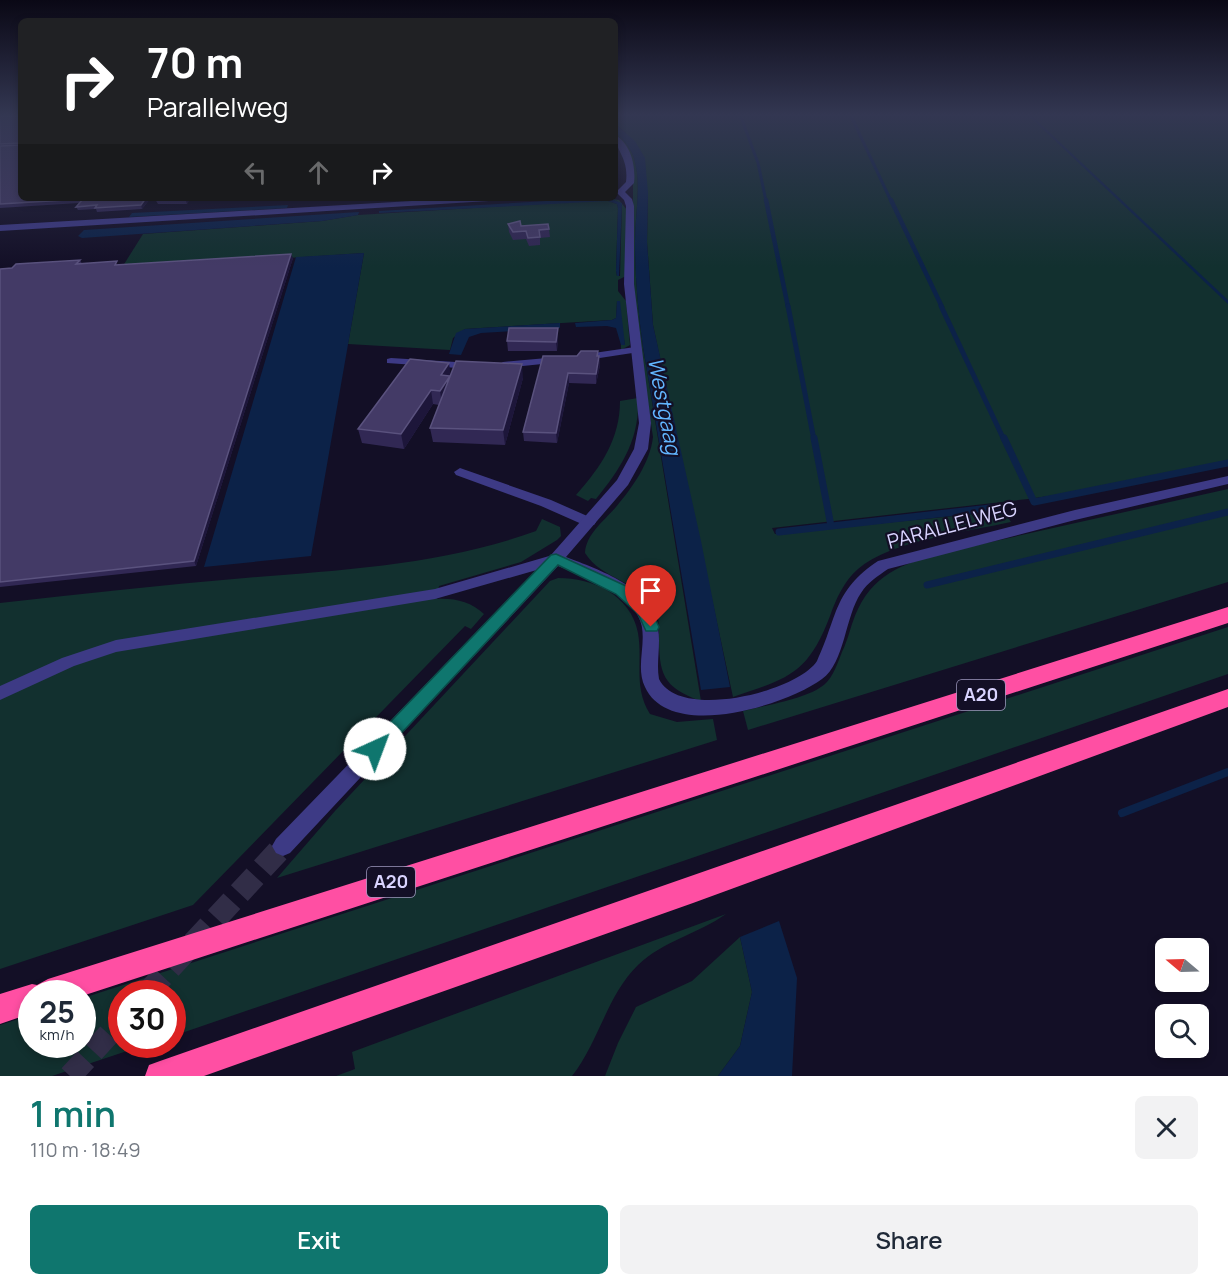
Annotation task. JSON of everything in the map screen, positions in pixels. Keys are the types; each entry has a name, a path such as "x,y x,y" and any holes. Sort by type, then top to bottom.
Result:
{"highway":[{"name":"A20","path":"89,980 1228,615"},
{"path":"160,1076 704,886 1228,698"},
{"path":"0,1009 18,1003"}],"street":[{"path":"618,191 630,183 630,166"},
{"path":"283,846 556,559 623,482 641,449 645,423 629,284 630,206 628,199 618,193"},
{"path":"0,228 454,201"},
{"name":"PARALLELWEG","path":"556,559 621,590 645,611 651,627 649,670 654,688 668,701 700,710 757,702 797,685 821,671 847,602 862,580 883,565 1075,515 1228,480"}],"lane":[{"path":"391,361 454,366 511,364 635,350"},
{"path":"460,472 546,503 589,522"},
{"path":"0,693 68,662 116,646 435,594 556,559"}],"green space":[{"path":"632,166 636,166 638,178 635,254 641,334 701,701 678,690 665,677 660,659 657,614 647,598 600,569 585,553 586,546 596,528 622,500 639,475 648,456 653,437 633,285"},
{"path":"638,166 1228,166 1228,460 1111,487 1028,499 772,528 775,534 1004,511 1011,522 931,538 873,559 858,569 845,585 822,635 804,662 782,678 733,697 653,325 647,242 648,193"},
{"path":"619,200 627,210 626,276 618,280 618,291 626,301 630,345 621,350 621,345 625,345 617,301 616,318 612,320 465,329 453,338 450,350 348,344 364,253 121,269 143,234 322,221 358,215 608,201 617,204 618,208 616,271 617,276 620,276 622,204 615,201"},
{"path":"638,398 636,427 621,464 596,499 591,498 588,501 576,495 601,463 613,440 617,428 620,401"},
{"path":"1228,489 1228,582 748,730 743,711 798,698 818,689 828,681 837,665 865,596 874,585 895,570 946,552"},
{"path":"542,519 560,527 561,536 557,540 521,562 439,586 437,599 462,602 474,606 484,614 471,629 465,626 193,905 0,969 0,603 355,569 429,559 465,552 536,531"},
{"path":"558,578 597,585 619,599 627,608 638,633 640,684 650,714 677,722 713,719 717,740 277,878 335,811 550,581"},
{"path":"1228,627 1228,674 186,1032 186,980 139,980"},
{"path":"726,914 658,950 638,965 618,990 589,1049 572,1076 336,1076 355,1069 352,1052"},
{"path":"740,937 752,992 740,1046 718,1076 605,1076 636,1007 692,981"},
{"path":"108,990 108,1057 52,1076 0,1076 0,1025 18,1019 18,1058 96,1058 96,994"}],"water":[{"name":"Westgaag","path":"636,166 646,166 648,193 647,242 653,325 701,541 730,687 701,690 641,334 635,254 638,189"},
{"path":"1082,166 1085,166 1228,300 1228,304"},
{"path":"547,201 608,201 379,213 379,211"},
{"path":"608,201 622,203 619,276 616,271 617,204"},
{"path":"288,205 287,208 129,217 132,213"},
{"path":"359,212 358,215 322,221 82,238 78,236 84,230"},
{"path":"364,253 311,556 204,567 296,257"},
{"path":"617,301 620,301 625,345 621,345 616,328 576,327 575,323 616,318"},
{"path":"560,323 560,328 481,333 469,337 461,355 449,354 456,333 465,329"},
{"path":"779,921 797,978 792,1076 718,1076 740,1046 752,992 740,937"}],"building":[{"path":"0,166 18,166 18,201 50,201 0,204"},
{"path":"81,201 144,201 141,205 76,207"},
{"path":"520,221 521,226 548,224 549,229 539,230 540,237 528,238 526,231 513,232 508,224"},
{"path":"291,254 194,561 0,582 0,269 12,268 16,264 80,260 76,264 117,261 115,265"},
{"path":"509,328 558,328 556,342 507,341"},
{"path":"581,351 598,351 596,374 568,373 556,433 523,432 543,356 577,356"},
{"path":"410,359 449,363 441,375 450,376 440,391 431,390 401,434 358,429"},
{"path":"456,361 522,364 503,430 430,428"}],"waterway":[{"path":"759,166 766,201"},
{"path":"875,166 891,201"},
{"path":"766,200 788,307"},
{"path":"891,200 942,307"},
{"path":"788,306 814,440"},
{"path":"941,306 1004,440"},
{"path":"814,438 831,526"},
{"path":"1004,438 1034,502 1228,463"},
{"path":"779,532 999,507"},
{"path":"927,585 1228,512"},
{"path":"1122,813 1228,772"}],"tunnel":[{"path":"159,980 283,846"},
{"path":"70,1076 108,1035"}],"route":[{"path":"375,749 556,559 621,590 645,611 651,627"}]}
